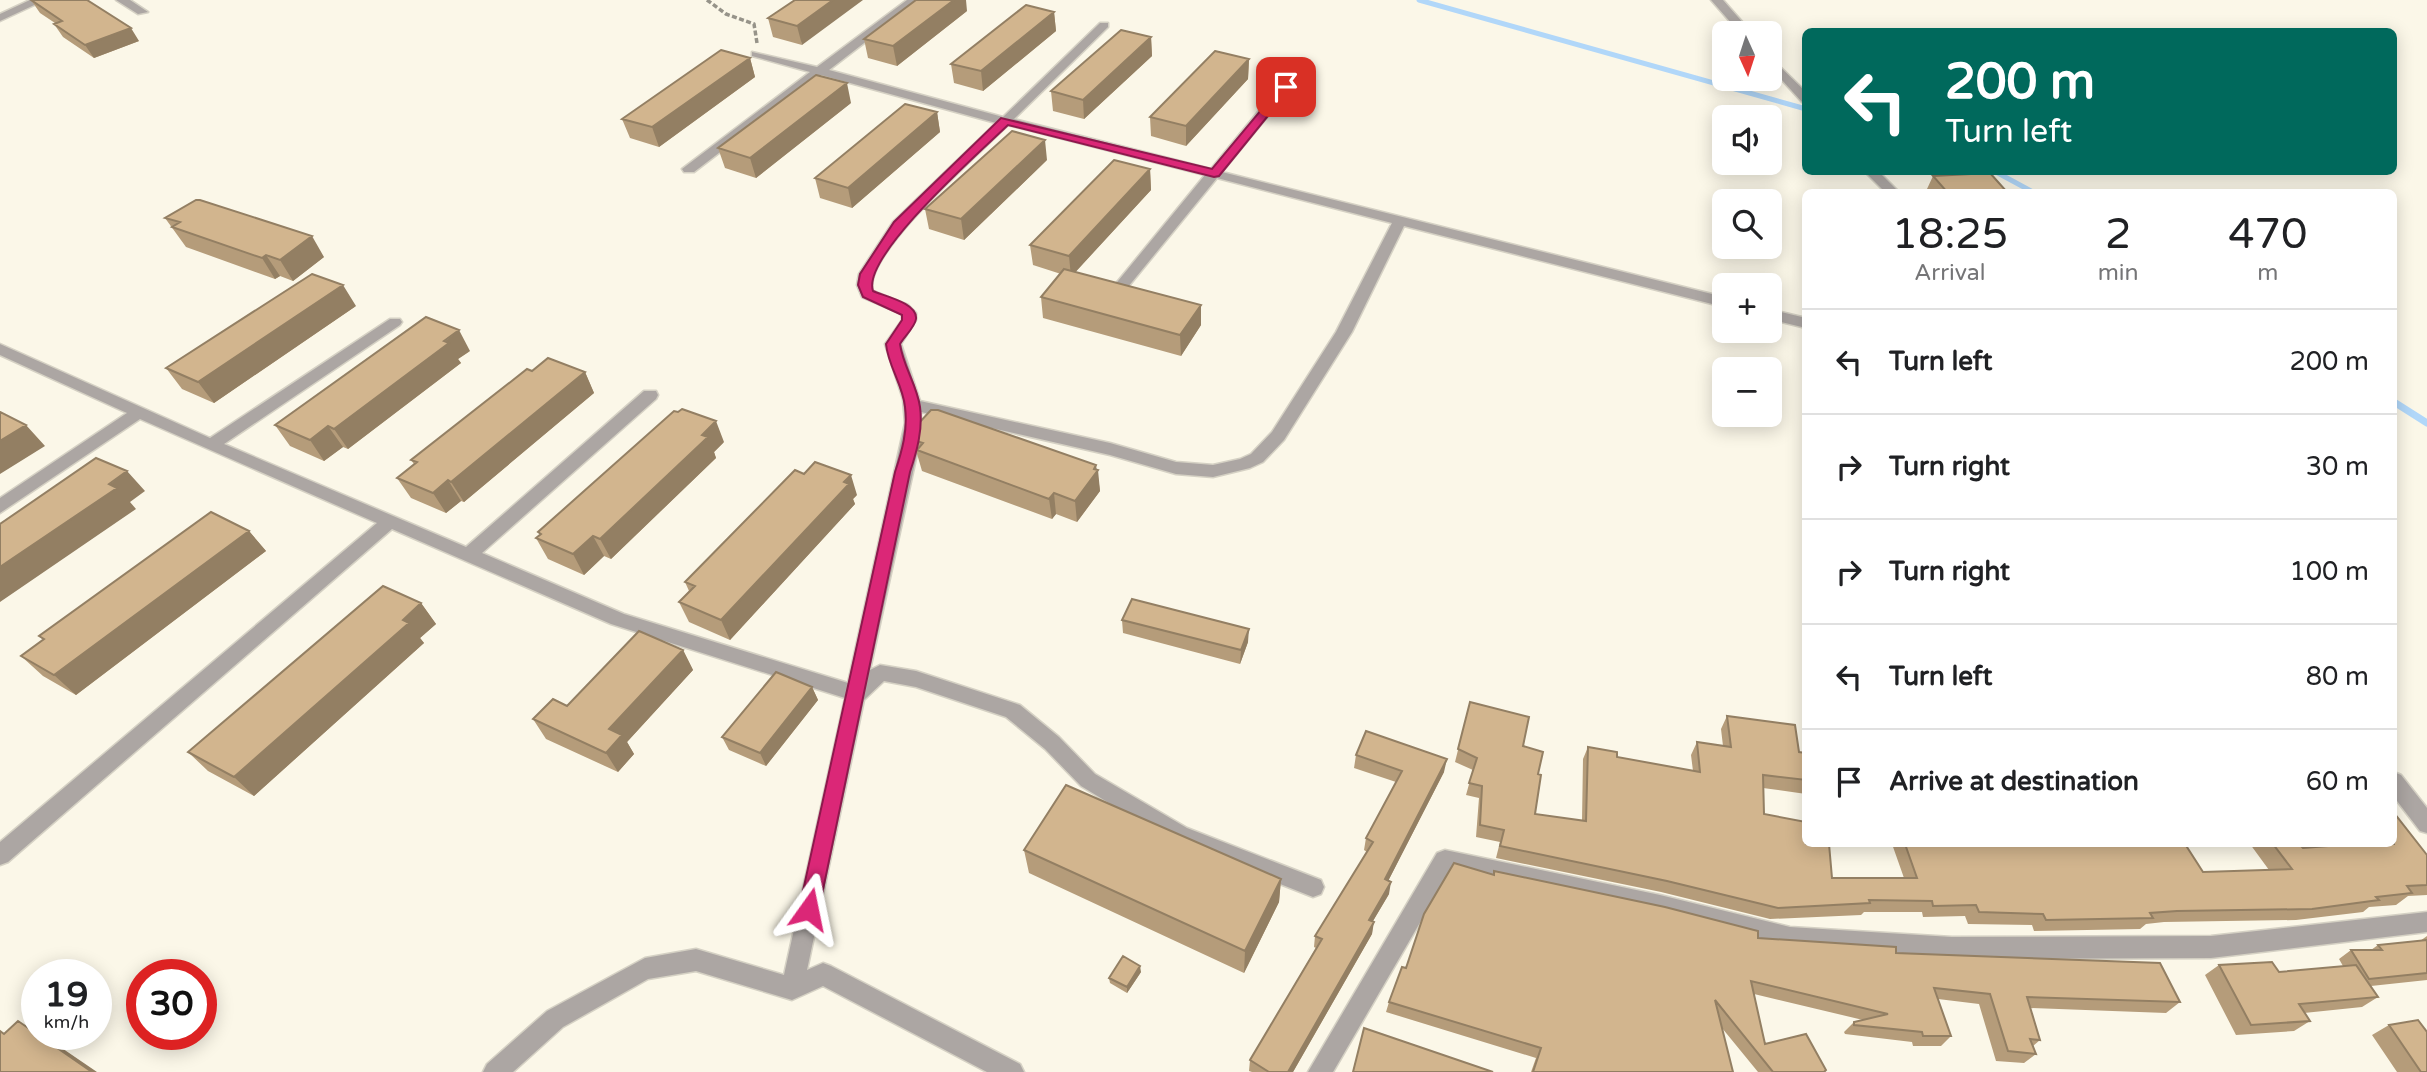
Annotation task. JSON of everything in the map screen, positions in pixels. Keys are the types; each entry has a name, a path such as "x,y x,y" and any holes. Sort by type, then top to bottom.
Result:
{"street":[{"path":"0,18 39,0"},
{"path":"122,0 142,12"},
{"path":"689,169 914,0"},
{"path":"1717,0 1735,21"},
{"path":"792,989 903,472 912,443 913,405 894,357 893,344 909,320 909,313 867,294 864,285 866,274 898,225 1104,25"},
{"path":"756,54 1005,121 1712,299"},
{"path":"1782,73 1802,95"},
{"path":"1114,295 1286,87"},
{"path":"1875,175 1889,189"},
{"path":"913,405 1110,449 1176,468 1213,471 1244,464 1257,458 1278,436 1344,332 1400,221"},
{"path":"1782,317 1802,322"},
{"path":"211,445 395,322"},
{"path":"0,349 211,445 618,619 856,694"},
{"path":"468,555 650,395"},
{"path":"0,507 138,413"},
{"path":"0,855 389,522"},
{"path":"856,694 880,673 916,679 1013,711 1052,743 1088,780 1180,835 1313,887"},
{"path":"2397,785 2427,824"},
{"path":"1320,1072 1445,860 1660,905 1803,939 1952,948 2211,947 2427,922"},
{"path":"495,1072 555,1019 645,969 696,960 792,989 823,974 1012,1072"}],"path":[{"path":"707,0 726,14 754,24 757,30 756,54"}],"building":[{"path":"31,0 87,0 131,28 85,45 54,24 62,21"},
{"path":"795,0 833,0 797,26 768,18"},
{"path":"916,0 954,0 893,46 864,39"},
{"path":"1026,5 1054,12 981,71 951,64"},
{"path":"1121,30 1151,37 1083,100 1051,91"},
{"path":"721,50 750,58 652,127 622,119"},
{"path":"1215,51 1249,59 1186,126 1150,117"},
{"path":"816,75 847,83 750,158 718,148"},
{"path":"905,104 937,112 848,188 815,178"},
{"path":"1012,131 1045,140 961,219 925,209"},
{"path":"1114,160 1150,169 1069,256 1030,245"},
{"path":"1992,175 2004,189 1944,189 1933,176"},
{"path":"196,200 312,236 280,260 266,255 262,258 172,227 180,222 165,218"},
{"path":"1064,269 1201,305 1180,335 1041,297"},
{"path":"312,274 343,285 198,382 166,368"},
{"path":"426,317 459,330 444,341 449,343 334,429 328,426 310,440 275,425"},
{"path":"548,358 585,372 451,482 448,480 433,493 397,478 417,462 411,460 527,369 532,371"},
{"path":"682,409 716,421 702,435 708,437 600,539 593,536 573,554 536,538 541,534 538,532 674,411"},
{"path":"931,410 938,410 1096,465 1094,469 1098,470 1075,501 1054,493 1049,499 917,450 923,443 913,440 917,425"},
{"path":"0,412 26,425 0,441"},
{"path":"96,458 127,471 109,484 117,488 0,567 0,524"},
{"path":"815,462 851,475 844,482 849,484 721,620 679,602 695,586 685,582 795,470 804,474"},
{"path":"211,512 249,531 54,675 21,656 44,639 39,636"},
{"path":"383,586 421,603 403,620 409,623 234,777 188,752"},
{"path":"1132,599 1249,629 1241,650 1122,620"},
{"path":"639,631 683,650 609,729 622,735 606,753 533,719 553,699 567,706"},
{"path":"776,672 812,687 760,753 722,737"},
{"path":"1470,702 1529,717 1523,746 1543,752 1538,774 1541,775 1535,814 1586,821 1588,747 1617,752 1617,757 1700,772 1697,742 1731,747 1727,716 1795,725 1799,752 1802,752 1802,780 1763,775 1764,814 1802,821 1802,847 1829,847 1832,878 1917,878 1906,847 2187,847 2203,872 2292,869 2275,847 2397,847 2397,817 2427,855 2427,885 2407,886 2412,893 2376,897 2379,900 2312,909 2150,913 2153,918 2046,920 2043,914 1979,912 1976,905 1933,906 1932,901 1869,900 1870,903 1778,908 1667,881 1500,846 1504,830 1480,825 1482,786 1469,783 1477,758 1458,749"},
{"path":"1366,731 1447,759 1385,879 1391,882 1369,920 1374,922 1288,1072 1269,1072 1250,1060 1322,939 1315,936 1373,842 1366,838 1402,771 1356,755"},
{"path":"1066,785 1281,879 1245,951 1024,850"},
{"path":"1454,863 1494,875 1494,871 1665,907 1758,931 1758,938 1896,947 1896,953 2160,963 2180,1002 2027,997 2040,1040 2030,1039 2036,1054 2008,1051 1990,994 1934,988 1951,1036 1923,1036 1922,1032 1854,1025 1854,1022 1888,1014 1751,981 1765,1044 1806,1034 1826,1070 1824,1072 1773,1072 1715,1000 1733,1072 1533,1072 1541,1048 1389,1002 1402,967 1406,968 1424,914"},
{"path":"2427,940 2427,973 2369,979 2351,950 2382,950 2378,945"},
{"path":"1123,956 1140,966 1127,987 1109,978"},
{"path":"2272,962 2279,972 2356,965 2378,997 2299,1004 2310,1021 2251,1025 2219,965"},
{"path":"2418,1020 2427,1032 2427,1072 2421,1072 2389,1025"},
{"path":"18,1021 21,1023 21,1050 60,1050 92,1072 0,1072 0,1031 4,1034"},
{"path":"1364,1028 1493,1072 1353,1072"}],"waterway":[{"path":"1419,0 1802,108"},
{"path":"2002,175 2027,189"},
{"path":"2397,404 2427,423"}],"route":[{"path":"809,909 903,472 912,443 913,405 894,357 893,344 909,320 909,313 867,294 864,285 866,274 898,225 1005,121 1214,173 1286,87"}]}
